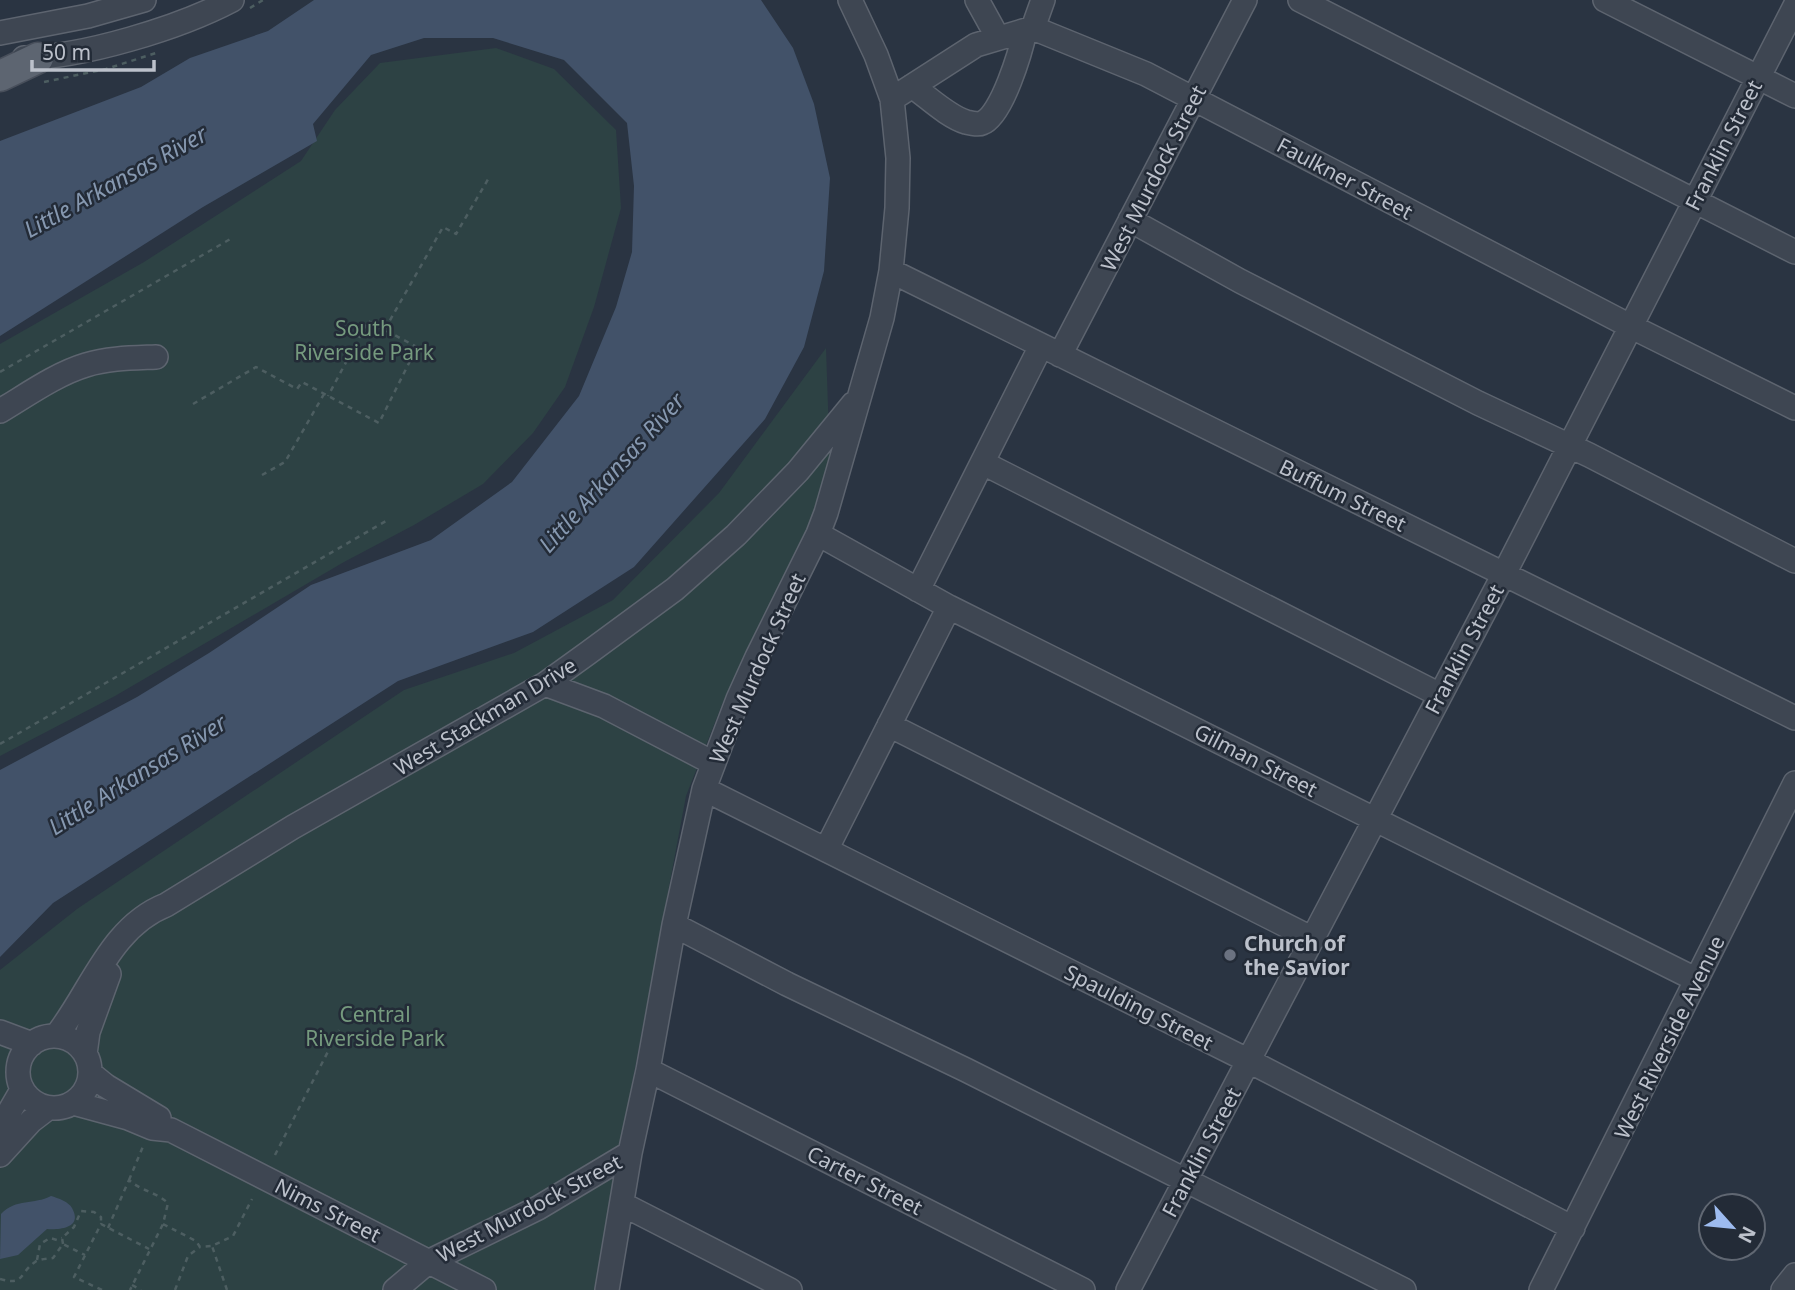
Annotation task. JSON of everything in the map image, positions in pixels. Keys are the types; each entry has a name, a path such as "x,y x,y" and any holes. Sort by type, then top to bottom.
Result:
{"main road":[{"path":"0,76 38,58"}],"street":[{"path":"0,33 88,16 144,0"},
{"path":"0,60 38,58 147,34 211,11 232,0"},
{"name":"West Murdock Street","path":"607,1290 630,1153 674,925 704,789 757,657 818,534 842,463 882,318 891,271 898,158 892,99 876,55 850,0"},
{"path":"977,0 998,38"},
{"path":"912,86 965,122 980,124 986,121 1004,94 1043,0"},
{"name":"West Murdock Street","path":"918,590 983,463 1130,220 1245,0"},
{"path":"1300,0 1795,251"},
{"path":"1605,0 1795,96"},
{"name":"Franklin Street","path":"1128,1290 1504,574 1795,6"},
{"path":"892,99 976,45 1029,29"},
{"name":"Faulkner Street","path":"1029,29 1146,74 1630,326 1795,408"},
{"path":"1130,220 1240,281 1795,561"},
{"name":"Buffum Street","path":"891,271 1795,718"},
{"path":"0,411 65,373 86,365 113,359 156,357"},
{"name":"West Stackman Drive","path":"56,1036 98,970 131,926 148,912 166,905 293,827 545,684 675,589 736,535 798,471 860,396"},
{"path":"983,463 1440,695"},
{"name":"Gilman Street","path":"818,534 949,607 1697,980"},
{"path":"827,850 949,607"},
{"path":"545,684 604,706 713,764"},
{"path":"889,725 1313,939"},
{"name":"West Riverside Avenue","path":"1541,1290 1795,783"},
{"name":"Spaulding Street","path":"704,789 1249,1061 1573,1228"},
{"name":"West Stackman Drive","path":"87,1063 88,1032 109,974 123,951 166,905"},
{"path":"674,925 787,984 966,1070 1404,1290"},
{"path":"0,1032 32,1044"},
{"path":"0,1128 13,1072 25,1051 39,1039 56,1036 78,1045 87,1063 87,1084 82,1095 73,1102 57,1108 48,1108 29,1098 13,1072"},
{"name":"Nims Street","path":"87,1063 136,1105 158,1116 171,1130 484,1290"},
{"name":"Carter Street","path":"648,1070 1083,1290"},
{"name":"Nims Street","path":"73,1102 152,1128 171,1130"},
{"path":"0,1155 31,1121 48,1108"},
{"name":"West Murdock Street","path":"396,1290 428,1262 538,1208 630,1153"},
{"path":"622,1204 790,1290"},
{"path":"1783,1290 1795,1275"}],"path":[{"path":"385,329 443,227 456,234 490,176"},
{"path":"0,372 232,238"},
{"path":"193,404 256,367 297,389 302,382 326,395 379,423 417,346 368,321 326,395 285,462 262,475"},
{"path":"0,744 386,521"},
{"path":"275,1155 339,1030"},
{"path":"108,1228 144,1144"},
{"path":"129,1180 138,1188 160,1195 168,1203 163,1224 130,1290"},
{"path":"175,1290 188,1256 200,1247 225,1242 233,1236 252,1199"},
{"path":"0,1279 13,1282 19,1280 37,1260 40,1244 50,1238 62,1238 74,1227 81,1211 94,1212 101,1217 101,1224 74,1277 102,1290"},
{"path":"101,1224 150,1249"},
{"path":"163,1224 196,1241 200,1247"},
{"path":"37,1260 52,1258 63,1244 62,1238"},
{"path":"63,1244 85,1255"},
{"path":"212,1246 227,1290"},
{"path":"132,1285 141,1290"}],"green space":[{"name":"South Riverside Park","path":"496,48 554,69 616,130 621,208 594,307 565,387 533,433 483,484 115,696 0,756 0,344 144,262 301,161 335,110 380,63"},
{"name":"Central Riverside Park","path":"826,348 830,464 807,532 723,702 686,796 608,1213 599,1290 0,1290 0,970 77,909 404,690 514,653 613,600 719,493"}],"water":[{"name":"Little Arkansas River","path":"314,0 761,0 793,48 814,104 830,178 824,271 804,347 765,419 634,567 533,632 398,681 53,903 0,957 0,770 137,697 311,585 431,540 512,482 579,396 616,307 632,252 634,186 627,123 564,60 493,38 424,38 371,55 313,124 317,141 203,207 0,336 0,141 141,87 190,58 268,31"},
{"path":"51,1196 71,1206 75,1215 72,1224 64,1228 47,1229 18,1255 0,1259 1,1214 13,1206"}],"place":[{"name":"Church of the Savior","path":"1230,955"}]}
